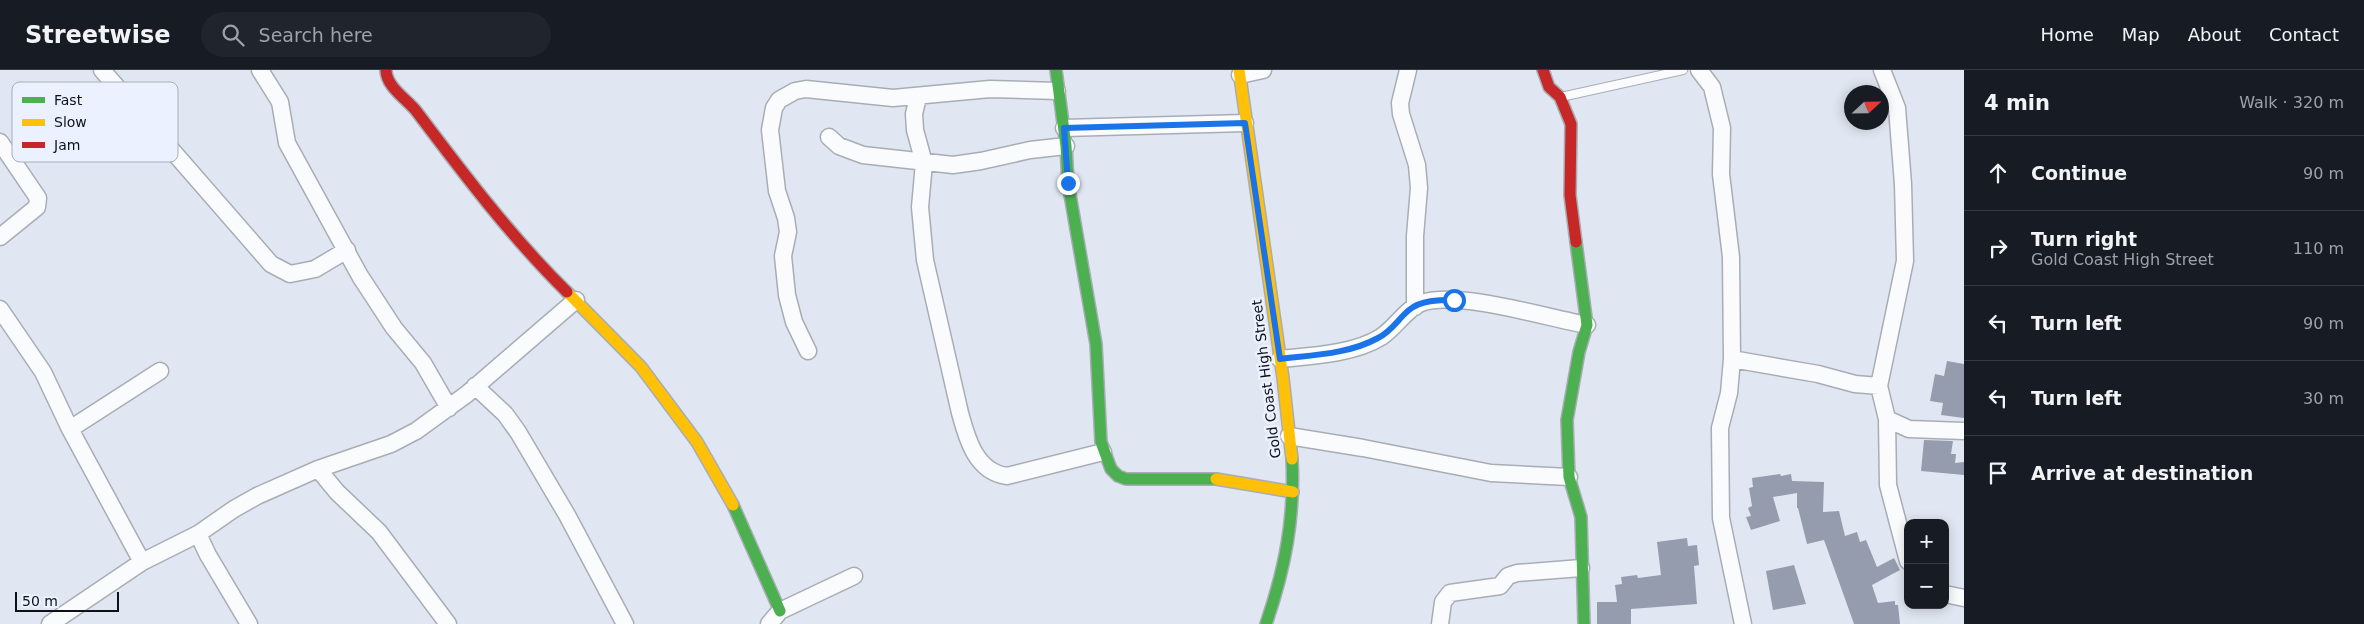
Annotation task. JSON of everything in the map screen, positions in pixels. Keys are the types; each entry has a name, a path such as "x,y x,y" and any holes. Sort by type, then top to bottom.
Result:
{"street":[{"path":"102,70 112,82"},
{"path":"260,70 280,102 283,130 287,143 360,276 385,314 423,363 449,408"},
{"path":"386,70 386,74 398,94 410,102 472,183 560,285 640,367 697,442 738,514 780,611"},
{"path":"1056,70 1057,91 1066,146 1068,183 1096,344 1103,452 1111,468 1116,475 1126,480 1176,476 1210,478 1247,481 1292,492"},
{"path":"1240,72 1263,70"},
{"path":"1408,70 1400,103 1401,114 1417,165 1419,188 1415,236 1415,307"},
{"path":"1543,70 1549,87 1560,97 1571,124 1570,196 1587,325 1579,352 1567,420 1568,477 1581,518 1584,624"},
{"path":"1699,70 1712,87 1722,128 1721,174 1731,256 1732,359 1729,393 1720,428 1721,518 1742,624"},
{"path":"1882,70 1897,108 1903,175 1905,261 1879,386 1887,418 1888,485 1904,546"},
{"name":"Gold Coast High Street","path":"1240,72 1245,123 1280,359 1289,436 1292,492 1288,550 1280,585 1266,624"},
{"path":"808,351 794,322 787,295 783,256 788,232 786,218 777,191 772,159 770,130 774,108 784,96 806,89 894,98 990,89 1057,91"},
{"path":"918,97 914,114 915,130 924,163 920,207 922,239 929,286 946,346 964,430 974,453 985,467 996,475 1007,476 1103,452"},
{"path":"1064,128 1245,123"},
{"path":"828,137 839,146 863,155 953,165 981,162 1030,150 1066,146"},
{"path":"0,142 12,160"},
{"path":"178,157 271,264 290,274 314,269 347,250"},
{"path":"0,237 37,207 38,198 14,162"},
{"path":"50,624 142,562 198,534 234,509 257,496 318,469 400,441 449,408 576,300"},
{"path":"1280,359 1333,353 1379,338 1395,326 1410,309 1438,300 1454,300 1587,325"},
{"path":"0,309 43,372 70,429 142,562"},
{"path":"1732,359 1818,374 1855,384 1879,386"},
{"path":"70,429 160,371"},
{"path":"475,386 505,414 518,432 566,515 625,624"},
{"path":"1887,418 1909,429 1964,431"},
{"path":"1289,436 1491,473 1568,477"},
{"path":"318,469 337,492 379,532 448,624"},
{"path":"198,534 208,555 249,624"},
{"path":"1440,624 1444,602 1450,593 1500,586 1508,576 1517,573 1581,568"},
{"path":"769,624 780,611 854,576"},
{"path":"1949,595 1964,598"}],"lane":[{"path":"1560,97 1683,70"}],"building":[{"path":"1947,361 1964,364 1964,418 1941,415 1943,403 1930,401 1935,374 1944,376"},
{"path":"1924,440 1953,441 1951,454 1956,454 1955,463 1964,462 1964,475 1921,471"},
{"path":"1780,474 1781,476 1791,474 1792,481 1824,482 1823,512 1839,511 1845,536 1857,532 1860,542 1866,540 1877,567 1894,558 1900,570 1872,585 1878,603 1895,601 1895,605 1898,605 1900,624 1854,624 1824,540 1807,544 1797,508 1797,493 1773,497 1780,521 1751,530 1746,517 1751,516 1748,508 1752,506 1749,488 1753,487 1752,478"},
{"path":"1687,538 1688,546 1697,545 1699,565 1694,566 1697,604 1631,609 1631,624 1597,624 1597,602 1617,602 1615,585 1622,584 1621,577 1637,575 1638,578 1661,575 1657,542"},
{"path":"1794,565 1806,604 1773,610 1766,571"}],"traffic: fast":[{"path":"1056,70 1066,146 1068,183 1096,344 1101,442 1111,469 1118,476 1126,479 1216,479"},
{"path":"1576,242 1587,325 1579,352 1567,420 1569,477 1581,517 1584,624"},
{"path":"1266,624 1273,603 1287,543 1292,502 1292,459"},
{"path":"733,505 780,611"}],"traffic: slow":[{"path":"1239,70 1283,378 1292,459"},
{"path":"567,292 641,367 697,442 733,505"},
{"path":"1216,479 1293,492"}],"traffic: jam":[{"path":"386,70 393,88 417,112 489,205 527,250 567,292"},
{"path":"1543,70 1549,87 1560,97 1571,124 1570,195 1576,242"}],"route":[{"path":"1068,183 1064,128 1245,123 1280,359 1333,353 1360,345 1379,338 1395,326 1410,309 1422,303 1454,300"}]}
